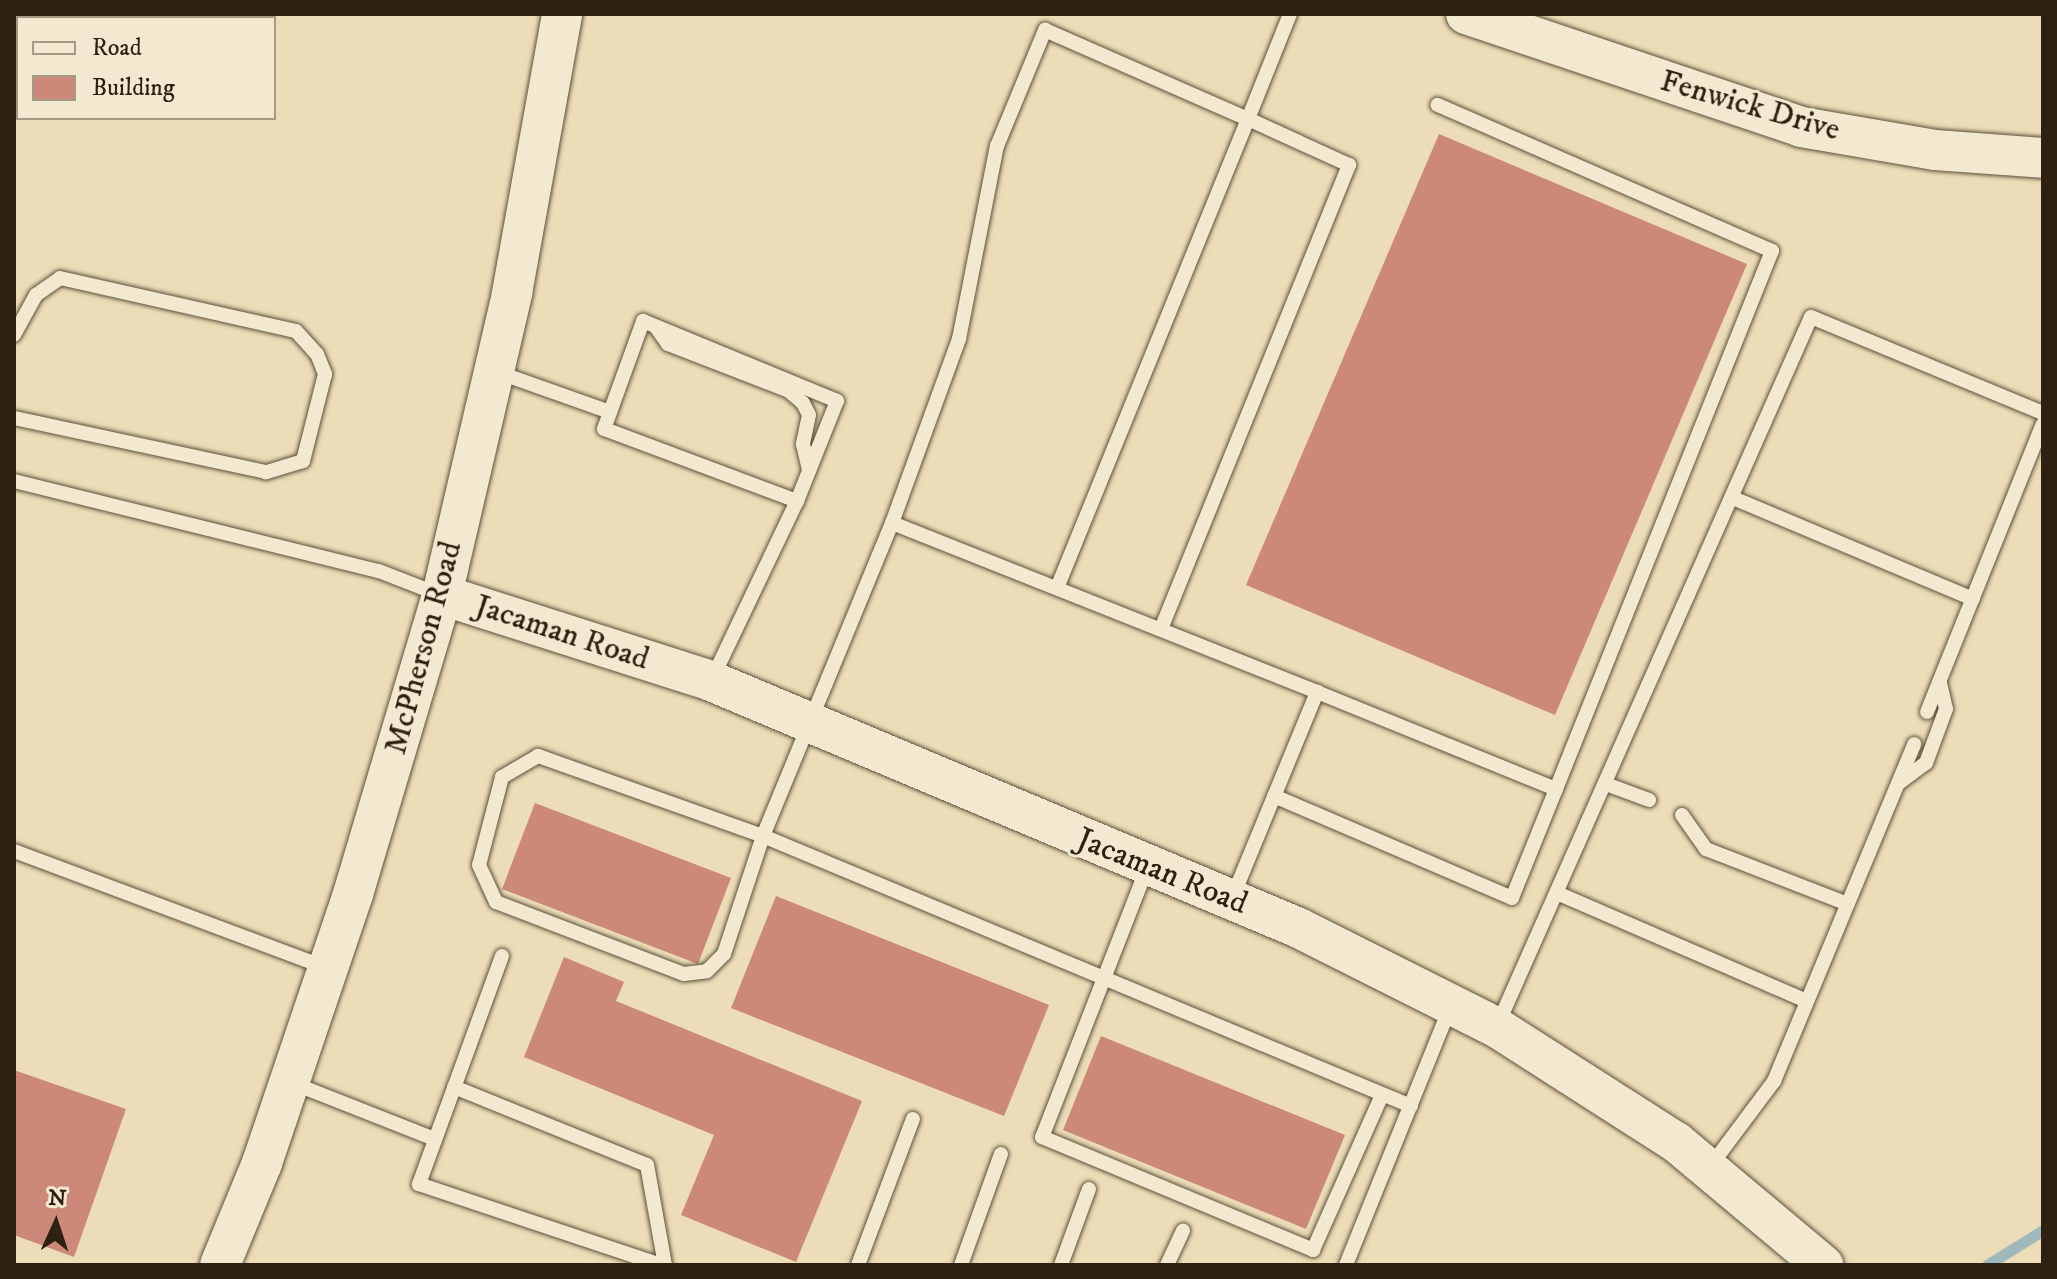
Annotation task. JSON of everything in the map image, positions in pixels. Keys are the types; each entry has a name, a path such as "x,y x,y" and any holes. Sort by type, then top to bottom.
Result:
{"main road":[{"name":"McPherson Road","path":"220,1265 328,969 442,595 492,371 562,14"},
{"name":"Fenwick Drive","path":"1466,14 1801,127 1935,150 2043,158"},
{"name":"Jacaman Road","path":"442,595 711,681 811,727 1231,901 1451,1005 1496,1027 1709,1169 1811,1253"}],"lane":[{"path":"1057,588 1290,14"},
{"path":"1161,629 1349,165 1045,30 997,146 959,339 892,523 811,727 763,836 724,954 707,971 684,974 496,902 479,865 502,777 538,756 763,836 1105,974 1411,1106"},
{"path":"1274,796 1512,898 1772,251 1438,105"},
{"path":"14,335 36,295 60,278 296,331 317,354 325,374 303,461 266,472 14,418"},
{"path":"1496,1027 1811,317 2043,413"},
{"path":"711,681 797,501 837,401 643,321 604,429 797,501"},
{"path":"655,326 668,344 789,391 803,403 809,415 803,444 809,471"},
{"path":"492,371 610,412"},
{"path":"1927,712 2043,424"},
{"path":"14,481 379,571 442,595"},
{"path":"1733,498 1973,599"},
{"path":"892,523 1556,789"},
{"path":"1898,783 1926,763 1946,709 1939,682"},
{"path":"1231,901 1317,692"},
{"path":"1709,1169 1774,1081 1914,744"},
{"path":"1606,784 1649,800"},
{"path":"1682,815 1706,849 1848,904"},
{"path":"14,851 328,969"},
{"path":"1148,867 1042,1137 1313,1250 1382,1095"},
{"path":"1557,893 1807,1001"},
{"path":"454,1087 647,1165 663,1265 419,1184 435,1139 454,1087 502,956"},
{"path":"1346,1265 1451,1005"},
{"path":"289,1082 435,1139"},
{"path":"858,1265 913,1119"},
{"path":"961,1265 1001,1154"},
{"path":"1061,1265 1089,1189"},
{"path":"1167,1265 1183,1230"}],"building":[{"path":"1439,134 1747,264 1555,715 1246,585"},
{"path":"535,803 731,878 698,964 502,889"},
{"path":"776,896 1049,1005 1004,1116 731,1008"},
{"path":"564,957 624,982 616,1001 862,1101 796,1262 681,1215 714,1135 524,1057"},
{"path":"1101,1036 1345,1135 1306,1229 1063,1130"},
{"path":"14,1070 126,1109 74,1257 14,1235"}],"waterway":[{"path":"1987,1265 2043,1230"}]}
